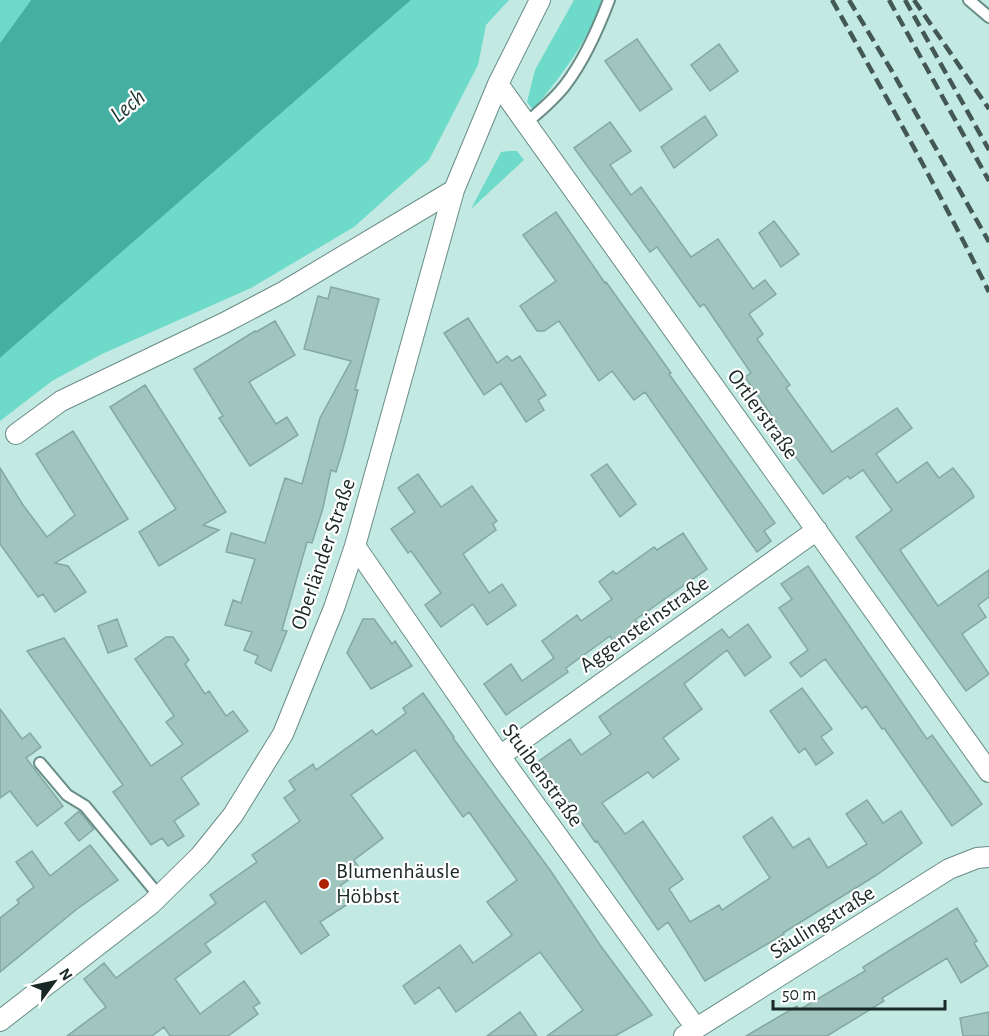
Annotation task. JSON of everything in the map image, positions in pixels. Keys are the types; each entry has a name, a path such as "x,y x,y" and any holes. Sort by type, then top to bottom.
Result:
{"street":[{"name":"Oberländer Straße","path":"0,1021 108,940 160,897 200,856 233,815 282,734 334,608 355,546 454,190 498,84 540,0"},
{"name":"Ortlerstraße","path":"498,84 989,772"},
{"path":"16,434 61,401 273,297 454,190"},
{"name":"Aggensteinstraße","path":"500,756 817,530"},
{"name":"Stuibenstraße","path":"355,546 690,1032"},
{"name":"Säulingstraße","path":"690,1032 949,869 977,858 989,857"},
{"path":"0,1029 5,1036"}],"lane":[{"path":"526,123 566,84 596,34 609,0"},
{"path":"969,0 989,17"},
{"path":"40,763 67,795 85,806 160,897"}],"shaded area":[{"path":"0,0 31,0 0,43"},
{"path":"411,0 509,0 486,25 478,65 429,160 354,227 251,288 102,354 52,381 0,421 0,358"},
{"path":"574,0 602,0 581,44 533,110 527,102 535,70"},
{"path":"517,151 524,160 471,209 501,152"}],"water":[{"name":"Lech","path":"31,0 411,0 0,358 0,43"}],"building":[{"path":"637,39 672,89 640,111 605,61"},
{"path":"719,44 738,71 710,91 691,65"},
{"path":"705,116 717,135 674,168 661,147"},
{"path":"610,122 631,151 610,165 631,195 641,187 691,257 718,239 753,289 765,280 776,294 749,314 763,334 757,339 790,385 786,388 832,452 897,408 912,428 876,454 897,483 927,462 939,478 953,468 971,491 974,497 900,550 938,606 989,570 989,597 978,605 986,617 962,634 989,674 966,691 856,537 892,510 863,470 850,479 848,476 823,494 772,425 776,422 745,377 751,373 704,304 700,307 657,247 650,252 574,148"},
{"path":"556,212 775,523 764,531 771,541 757,552 645,392 634,400 612,371 599,381 559,321 544,331 537,331 520,306 556,281 523,235"},
{"path":"774,221 799,254 781,267 759,233"},
{"path":"331,287 379,299 355,390 358,390 343,449 336,472 331,470 323,508 312,543 307,542 282,630 287,631 271,671 255,663 258,656 244,650 252,632 225,625 233,600 241,603 255,559 226,552 231,533 265,543 285,478 302,484 320,418 351,361 304,349 318,296 328,299"},
{"path":"468,318 497,363 507,356 512,361 520,356 546,395 538,400 544,410 526,422 501,383 484,395 444,333"},
{"path":"275,321 295,355 249,382 276,424 287,417 298,435 250,466 219,418 223,416 194,369"},
{"path":"145,385 226,512 203,525 219,530 159,566 139,532 176,509 110,407"},
{"path":"73,431 128,519 55,563 68,566 86,592 55,612 43,594 38,597 0,544 0,468 23,505 47,537 75,515 36,454"},
{"path":"607,464 636,504 620,517 591,475"},
{"path":"418,474 441,507 472,486 497,521 493,524 496,530 463,554 489,593 502,584 516,605 487,625 473,604 441,627 425,605 441,593 411,551 408,553 391,529 415,512 398,488"},
{"path":"683,533 707,569 635,620 638,623 613,641 610,636 566,668 568,672 506,715 484,684 511,664 522,681 554,658 542,641 577,615 581,621 612,599 599,582 613,571 616,574 654,547 657,550"},
{"path":"808,566 927,739 932,735 982,804 952,826 884,728 882,729 866,706 862,709 825,659 801,677 790,663 808,650 779,608 792,599 781,584"},
{"path":"117,619 127,646 108,653 98,626"},
{"path":"363,619 374,619 392,644 395,641 412,666 371,689 347,653"},
{"path":"748,624 771,657 745,676 727,650 684,684 702,709 663,738 679,759 653,778 648,772 602,803 625,834 643,821 683,879 669,889 690,922 719,905 722,910 770,878 743,837 772,817 793,848 809,838 828,868 867,844 846,814 867,800 883,823 901,811 922,843 784,934 705,981 668,922 658,930 539,761 570,739 581,755 611,734 599,717 722,629 729,638"},
{"path":"166,637 173,637 189,660 185,664 205,694 209,691 226,716 233,711 248,731 181,778 199,804 174,821 184,836 168,846 162,838 151,845 113,792 123,785 27,651 64,638 151,766 183,744 166,722 174,716 135,659"},
{"path":"802,688 832,729 821,737 833,753 816,765 805,748 799,753 770,711"},
{"path":"423,693 453,738 550,870 600,945 652,1015 615,1036 547,1036 583,1010 540,952 456,1012 439,987 415,1004 403,986 460,945 473,963 512,935 487,902 517,880 469,812 463,817 415,750 351,795 383,838 354,860 361,871 340,886 351,902 320,922 329,935 301,954 265,901 205,944 211,952 175,979 200,1014 244,981 260,1003 253,1007 258,1014 228,1036 170,1036 164,1027 152,1036 67,1036 106,1007 84,979 104,963 116,978 216,903 210,895 257,862 252,855 300,821 284,798 295,790 289,781 313,764 316,770 372,730 376,735 406,713 403,708"},
{"path":"0,709 22,739 30,733 41,747 26,758 63,806 37,826 10,791 0,798"},
{"path":"79,811 94,829 79,841 65,823"},
{"path":"90,845 118,880 77,909 0,972 0,918 19,903 17,900 34,887 16,862 32,851 50,876"},
{"path":"957,908 977,941 974,943 988,966 961,983 947,958 882,998 884,1001 827,1036 746,1036 797,1006 799,1010 865,971 863,967"},
{"path":"520,1012 537,1036 487,1036"},
{"path":"989,1012 989,1036 963,1036 960,1018"}],"railway":[{"path":"832,0 932,181 989,292"},
{"path":"849,0 989,242"},
{"path":"889,0 989,181"},
{"path":"905,0 989,150"},
{"path":"914,0 989,109"}],"place":[{"name":"Blumenhäusle Höbbst","path":"324,884"}]}
